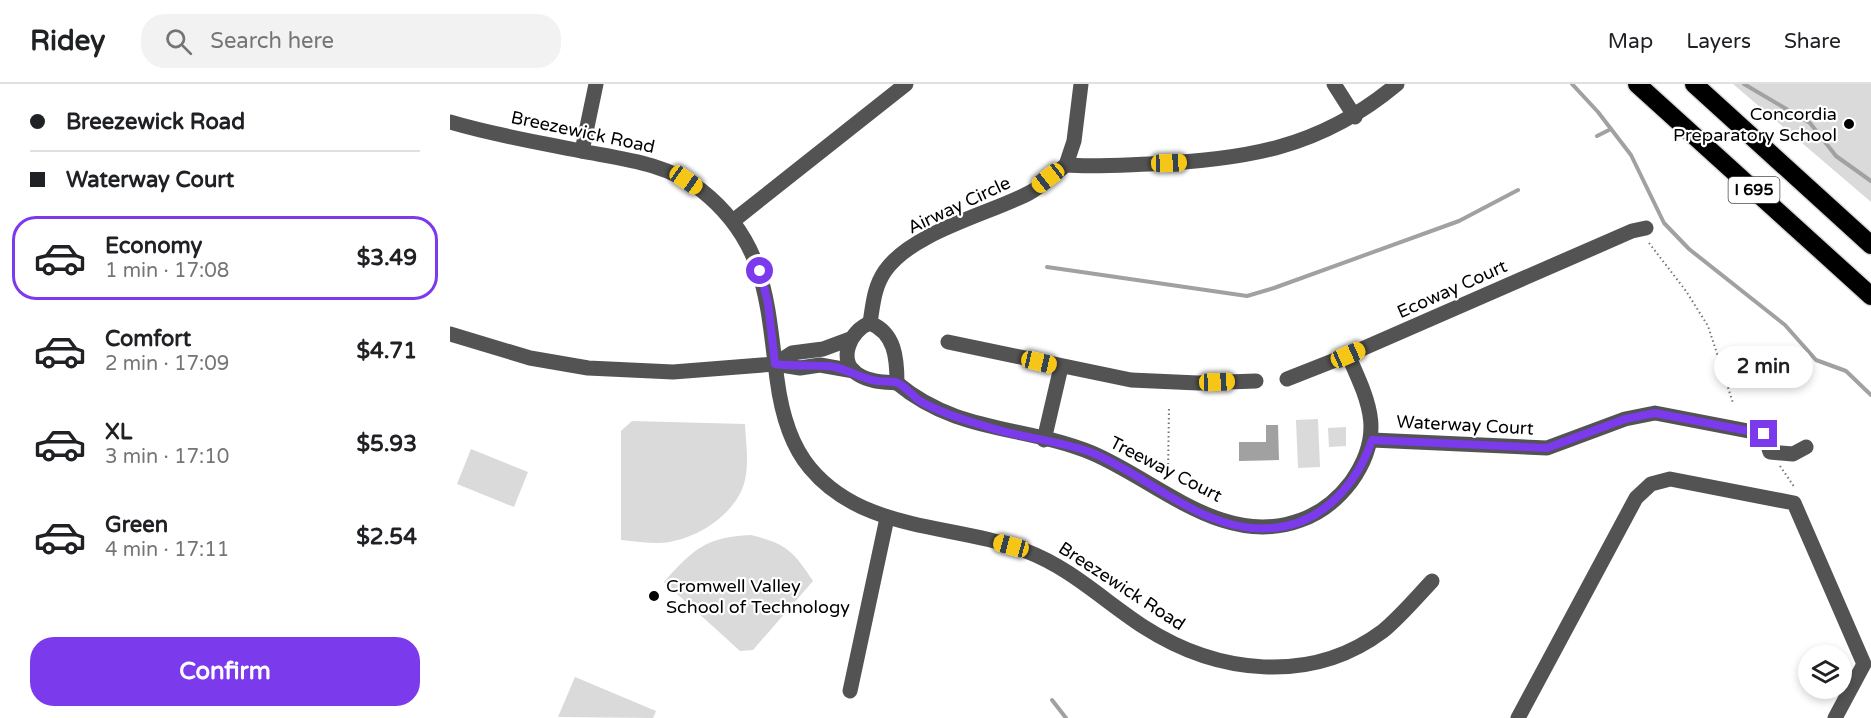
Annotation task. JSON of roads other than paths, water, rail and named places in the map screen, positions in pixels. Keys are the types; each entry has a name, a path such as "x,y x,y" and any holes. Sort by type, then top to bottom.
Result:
{"highway":[{"name":"I 695","path":"1637,84 1871,296"},
{"name":"I 695","path":"1694,84 1871,245"}],"street":[{"path":"582,151 596,84"},
{"path":"733,222 906,84"},
{"path":"1081,84 1074,141 1066,165 1232,159 1270,150 1355,117 1398,84"},
{"path":"1334,84 1355,117"},
{"name":"Breezewick Road","path":"450,122 645,164 672,172 702,191 733,222 754,256 765,287 775,364 788,427 809,467 839,494 887,518 994,541 1029,552 1065,570 1162,638 1203,656 1248,666 1312,665 1350,651 1383,630 1432,581"},
{"name":"Airway Circle","path":"870,323 877,285 897,258 915,245 972,216 1031,192 1066,165"},
{"name":"Ecoway Court","path":"1287,379 1640,229"},
{"path":"450,334 530,358 588,368 674,372 775,364 800,368 820,365 854,371 872,380 897,382 896,357 889,338 882,328 870,323 860,327 850,339 823,349 792,353 775,364"},
{"path":"850,339 848,357 854,371"},
{"path":"948,342 1131,380 1256,381"},
{"name":"Treeway Court","path":"897,382 918,400 943,412 991,428 1092,453 1207,515 1234,524 1273,528 1311,516 1331,504 1357,474 1372,440 1371,411 1348,355"},
{"path":"1044,440 1061,367"},
{"name":"Waterway Court","path":"1372,440 1547,448 1625,419 1655,413 1764,434 1770,452 1793,454 1806,447"},
{"path":"1518,718 1642,489 1671,479 1794,502 1864,664 1835,718"},
{"path":"850,691 887,518"}],"waterway":[{"path":"1572,84 1598,112 1631,155 1664,223 1689,249 1785,325 1816,360 1846,371 1871,395"},
{"path":"1744,84 1810,123 1836,156 1871,181"},
{"path":"1597,136 1611,129"},
{"path":"1047,267 1247,296 1459,221 1518,190"},
{"path":"1052,700 1066,718"}],"place":[{"name":"Concordia Preparatory School","path":"1849,124"},
{"name":"Cromwell Valley School of Technology","path":"654,596"}]}
